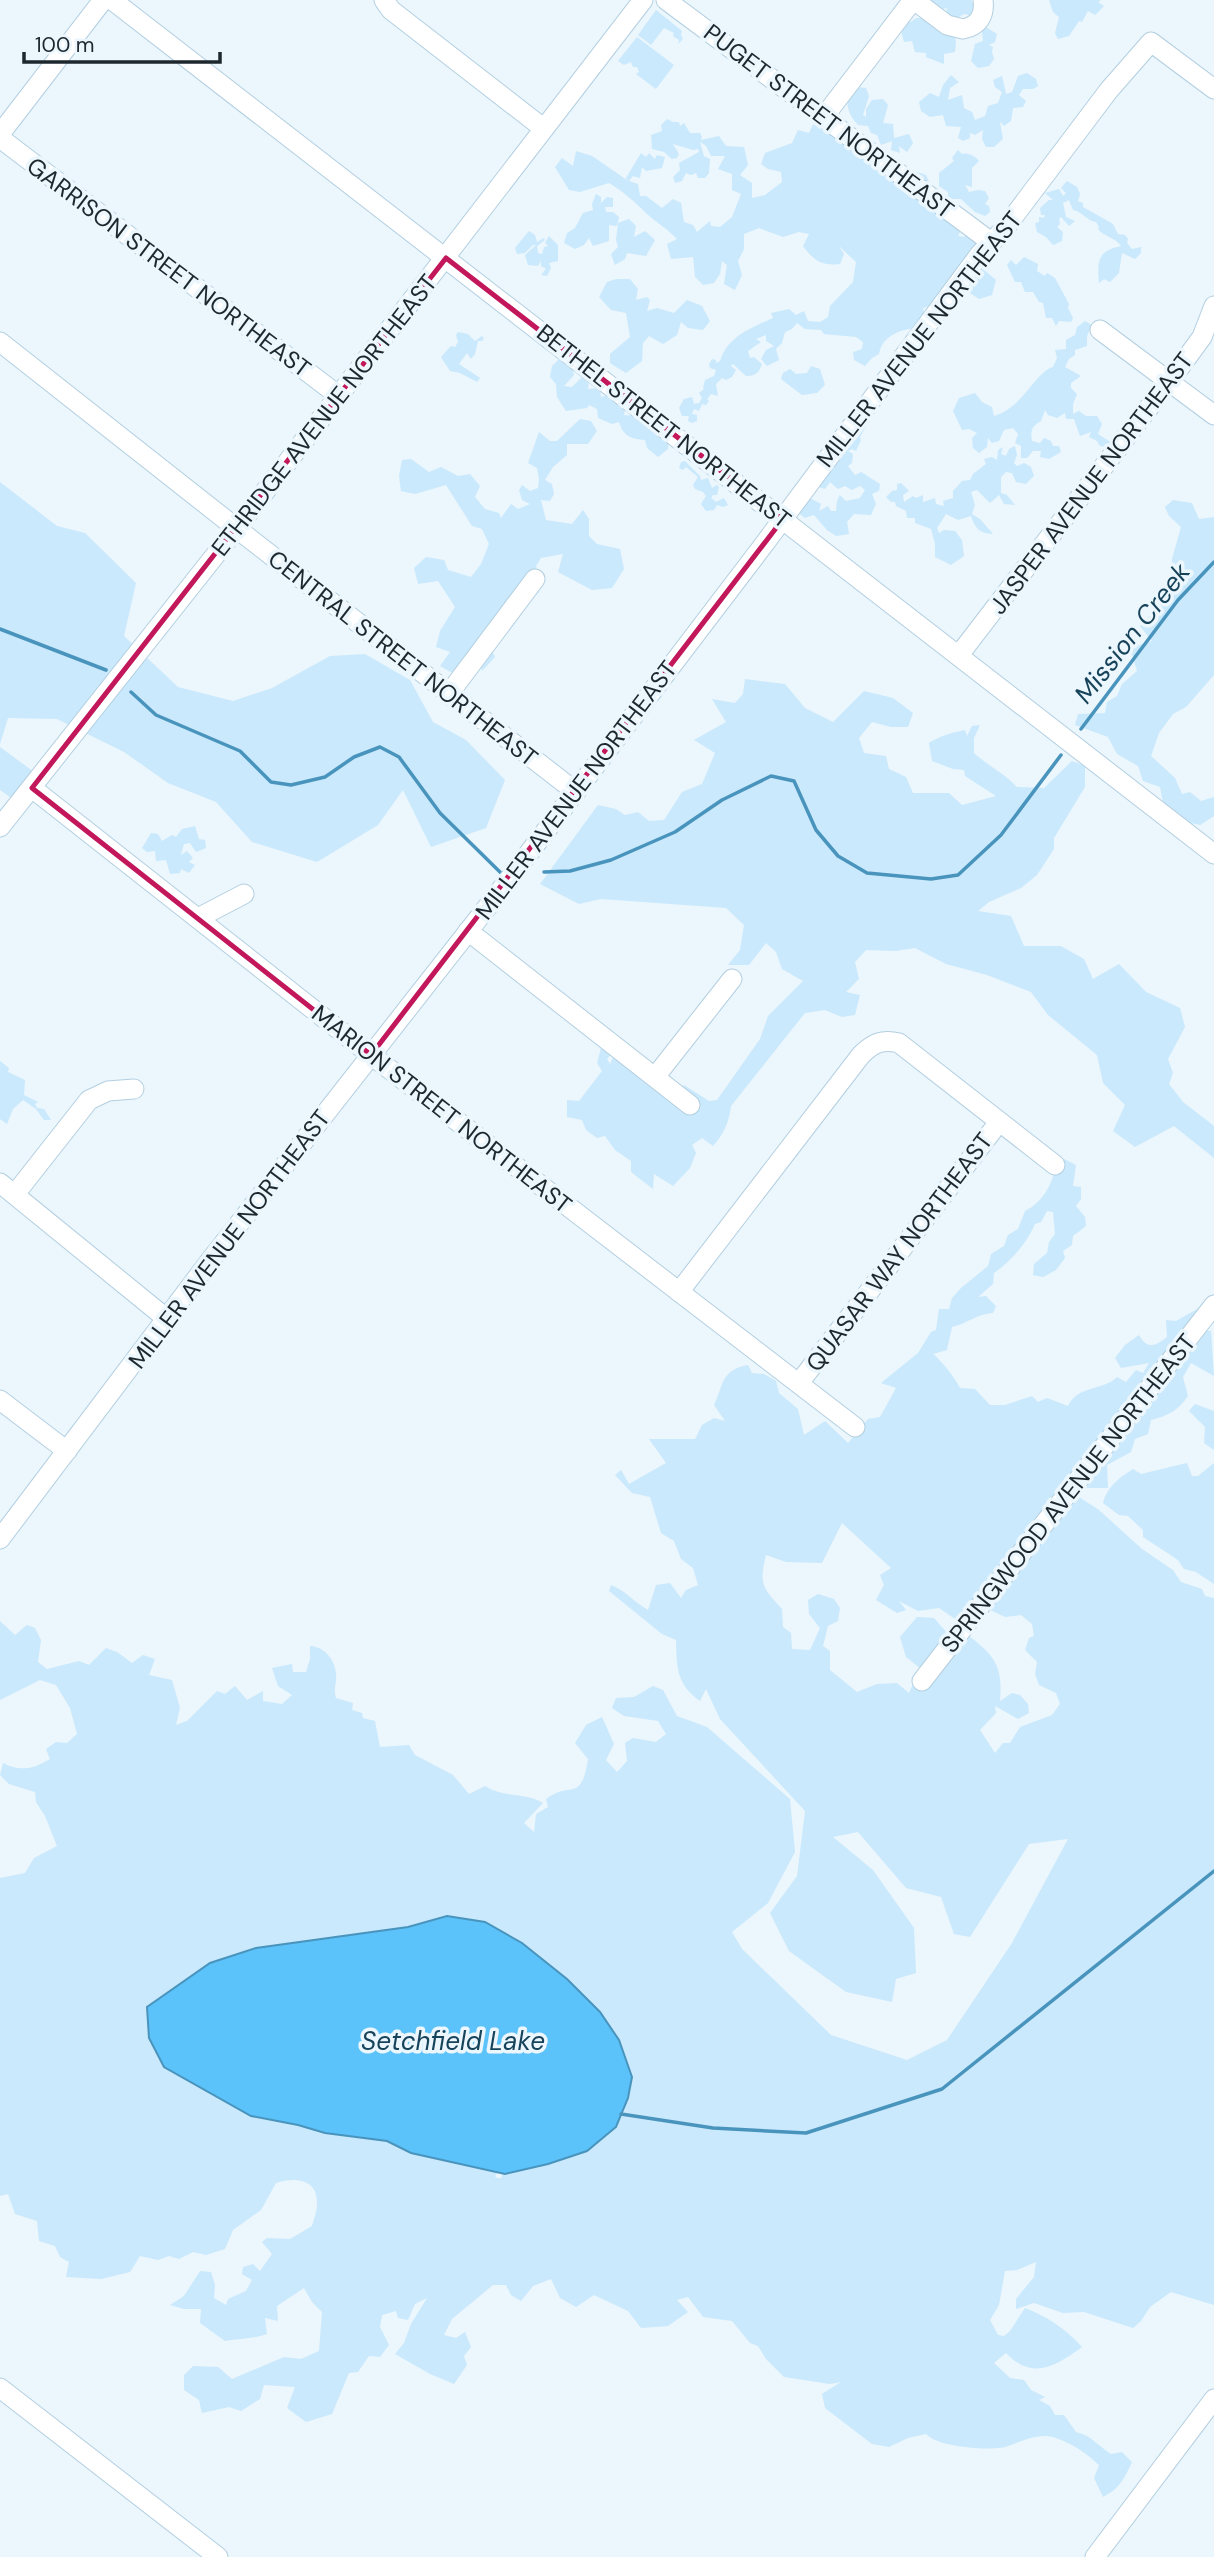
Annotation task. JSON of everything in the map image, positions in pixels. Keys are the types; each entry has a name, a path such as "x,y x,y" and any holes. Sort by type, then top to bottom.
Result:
{"street":[{"path":"0,136 103,0"},
{"name":"BETHEL STREET NORTHEAST","path":"112,0 1214,855"},
{"path":"384,0 391,10 543,128"},
{"name":"ETHRIDGE AVENUE NORTHEAST","path":"0,827 236,529 643,0"},
{"name":"PUGET STREET NORTHEAST","path":"666,0 991,242"},
{"path":"823,118 913,0 947,25 964,29 978,22 984,10 983,0"},
{"name":"MILLER AVENUE NORTHEAST","path":"0,1539 209,1262 576,792 980,254 1005,228 1109,90 1151,42 1214,89"},
{"name":"GARRISON STREET NORTHEAST","path":"0,136 339,396"},
{"name":"JASPER AVENUE NORTHEAST","path":"959,655 1170,382 1202,337 1214,306"},
{"path":"1100,330 1214,415"},
{"name":"CENTRAL STREET NORTHEAST","path":"0,342 448,695 576,792"},
{"path":"448,695 535,579"},
{"name":"MARION STREET NORTHEAST","path":"32,788 371,1055 855,1427"},
{"path":"198,918 244,894"},
{"path":"468,932 690,1105"},
{"path":"655,1077 732,978"},
{"path":"679,1292 868,1049 886,1040 899,1044 1055,1165"},
{"path":"134,1089 108,1091 89,1100 8,1189 167,1319"},
{"name":"QUASAR WAY NORTHEAST","path":"799,1383 999,1122"},
{"name":"SPRINGWOOD AVENUE NORTHEAST","path":"922,1681 1214,1305"},
{"path":"0,1400 67,1451"},
{"path":"0,2388 218,2557"},
{"path":"1095,2557 1214,2399"}],"highlighted area":[{"path":"446,258 783,519 371,1055 32,788"}],"shaded area":[{"path":"930,0 971,0 978,11 968,27 969,15 964,14 950,22 946,14 947,8 937,10 930,5"},
{"path":"1049,0 1101,0 1098,2 1104,6 1095,15 1088,11 1069,36 1058,39 1055,33 1059,17 1053,12"},
{"path":"656,10 682,31 683,39 678,44 679,40 673,36 674,33 664,28 651,45 638,35"},
{"path":"916,18 926,18 937,29 953,30 955,52 944,54 944,64 926,57 926,53 915,52 912,41 904,42 900,27 903,21 911,22"},
{"path":"986,27 997,34 995,42 989,45 993,47 994,59 989,66 978,68 971,61 975,44 983,41 982,32"},
{"path":"637,37 674,65 656,89 636,74 639,72 637,67 633,67 631,62 624,65 618,61"},
{"path":"1027,73 1036,79 1038,86 1023,89 1019,95 1026,101 1023,107 1013,108 1011,121 1004,126 1000,122 1003,139 994,147 986,147 982,139 983,130 975,135 970,133 970,138 963,141 958,138 961,127 946,126 943,115 930,117 921,111 919,102 930,93 939,97 943,85 951,75 959,82 950,88 948,100 962,95 964,108 972,112 975,120 985,116 988,106 998,103 1002,92 995,87 993,80 1002,76 1006,94 1012,92 1018,76"},
{"path":"857,87 866,88 869,96 863,115 866,117 866,109 872,100 883,99 888,105 883,123 893,124 894,138 909,134 913,143 907,152 899,146 900,153 891,150 892,141 881,145 877,135 871,133 868,126 858,125 847,104 847,95"},
{"path":"667,119 679,122 680,126 684,123 690,133 700,133 701,140 719,136 726,146 744,147 748,165 740,175 752,183 752,198 765,195 782,182 781,172 761,164 765,153 792,143 798,130 809,133 814,122 844,138 857,130 862,144 878,146 874,165 892,154 906,168 926,175 932,188 967,219 958,236 964,237 979,229 975,272 983,269 996,280 992,295 979,299 953,282 948,290 937,295 938,304 923,308 925,318 919,327 889,337 879,354 865,366 854,360 853,352 862,349 863,342 856,337 824,334 821,330 805,329 797,323 785,332 782,343 776,349 779,360 767,366 761,359 766,350 774,346 766,341 766,335 756,339 761,342 748,351 750,358 754,357 762,364 758,372 746,376 733,364 731,366 736,370 732,377 726,380 722,378 716,384 718,396 711,394 706,405 702,404 699,411 694,409 692,414 697,415 697,421 688,421 689,416 682,416 679,408 684,399 692,397 694,404 699,403 702,398 699,393 704,389 705,380 714,376 716,370 710,368 712,359 716,360 716,363 720,361 734,339 773,318 771,313 789,309 796,315 804,311 808,321 820,322 828,317 830,306 853,282 856,262 839,246 844,254 840,264 823,263 815,259 803,246 809,234 799,232 783,237 759,228 744,234 744,249 738,261 742,275 735,290 724,284 727,265 722,261 720,274 714,283 703,285 695,277 693,257 671,259 667,244 677,239 624,193 609,183 580,192 569,190 555,167 562,158 573,166 576,151 592,156 627,180 641,153 646,157 649,153 655,159 657,155 665,157 662,168 646,171 642,167 640,178 633,176 629,181 638,184 640,196 646,196 662,208 673,199 681,203 684,222 693,225 697,232 710,221 711,226 720,227 732,217 741,194 732,190 732,174 718,169 725,156 711,156 706,146 700,142 704,156 710,159 709,173 705,178 698,178 696,173 686,173 682,181 675,183 673,177 680,170 679,163 699,152 698,149 673,144 679,154 672,159 664,152 652,149 651,135 662,131 661,125"},
{"path":"958,150 979,161 972,168 972,187 965,185 969,192 985,191 989,198 985,204 989,206 990,212 985,216 975,212 961,199 948,199 948,192 939,186 939,173 954,161 952,158"},
{"path":"1067,181 1077,187 1080,194 1078,201 1083,203 1083,207 1113,224 1118,234 1125,235 1132,249 1141,247 1141,253 1135,259 1122,253 1119,273 1110,282 1104,279 1099,283 1099,263 1103,254 1121,246 1100,232 1096,222 1073,210 1069,200 1063,203 1066,217 1075,221 1069,226 1061,217 1059,219 1060,224 1057,227 1063,232 1062,241 1053,245 1037,232 1035,223 1039,222 1039,217 1044,218 1045,215 1041,215 1040,208 1053,200 1045,193 1059,189 1063,196 1066,193 1061,188"},
{"path":"596,194 601,197 601,203 607,197 613,198 613,207 605,207 606,212 613,212 619,217 617,226 609,225 609,241 593,246 589,238 584,245 575,249 564,243 567,233 575,228 583,213 593,210"},
{"path":"629,219 636,226 634,237 645,231 655,240 646,256 627,253 625,259 615,265 611,254 618,247 618,223"},
{"path":"529,231 535,235 537,242 544,238 545,240 537,246 538,253 542,254 544,247 548,246 545,243 549,236 558,245 558,261 549,263 551,268 547,276 541,275 546,269 541,266 541,261 538,266 528,265 525,255 536,245 525,253 517,254 515,248"},
{"path":"1024,257 1038,264 1037,271 1055,278 1069,304 1073,318 1071,322 1059,321 1056,326 1052,318 1046,318 1043,303 1039,302 1033,292 1025,292 1021,282 1015,282 1007,265 1011,260 1016,265"},
{"path":"630,279 638,289 636,300 647,297 650,300 647,311 657,308 674,313 687,300 702,306 710,321 703,330 688,328 681,322 677,335 663,344 649,336 643,343 642,361 626,373 610,363 610,354 630,337 626,313 611,310 599,297 607,282"},
{"path":"1085,321 1092,325 1087,336 1087,346 1075,350 1075,355 1065,367 1081,376 1071,383 1071,388 1077,394 1073,414 1079,411 1086,416 1097,416 1102,424 1098,434 1112,443 1111,447 1100,446 1089,437 1091,432 1080,436 1074,419 1066,419 1065,413 1057,418 1048,415 1045,410 1041,421 1032,429 1031,437 1032,441 1040,443 1044,438 1051,441 1053,446 1059,446 1061,452 1049,459 1040,457 1041,451 1033,451 1027,458 1021,458 1021,446 1015,443 1018,434 1013,428 1004,430 999,441 992,443 988,438 987,447 979,453 973,448 972,438 977,433 969,429 962,430 953,411 959,398 975,393 982,402 992,407 994,416 1004,412 1021,398 1046,370 1053,367 1057,358 1055,350 1066,349 1066,340 1075,335 1077,327"},
{"path":"458,332 468,334 475,341 482,336 484,338 478,341 471,359 467,353 459,364 480,378 477,382 450,371 441,357 451,346 455,347"},
{"path":"559,359 572,367 574,375 564,386 572,387 583,376 589,380 588,389 600,388 601,397 613,394 626,402 624,415 646,417 669,433 668,449 658,457 647,448 645,440 628,436 619,422 612,424 598,418 597,409 589,405 587,408 566,411 557,397 556,384 550,377 552,366"},
{"path":"811,366 820,369 825,385 817,393 802,395 781,379 783,373 790,369 796,374 807,373"},
{"path":"580,419 591,421 597,431 588,444 567,444 567,455 553,467 545,480 552,484 554,494 550,501 541,500 546,520 572,524 583,510 589,519 589,536 597,544 620,549 624,569 612,588 592,590 558,572 563,554 541,558 536,566 542,584 538,593 506,602 483,633 495,657 482,671 477,647 458,676 440,666 450,652 436,647 440,631 455,607 438,581 418,584 414,568 426,557 444,560 448,570 471,577 481,564 489,544 482,529 472,526 446,485 415,494 401,491 399,476 402,460 411,459 429,472 441,467 458,476 470,474 480,486 475,497 485,509 499,513 501,518 511,504 518,509 530,504 522,500 519,490 522,485 530,491 538,488 537,468 528,463 539,432 550,441 557,441"},
{"path":"863,421 867,425 856,451 848,451 853,454 852,463 848,466 855,475 861,472 880,484 879,491 872,494 876,504 871,515 854,514 847,522 849,534 836,536 814,515 805,518 794,510 806,496 821,504 819,511 828,506 831,511 836,511 840,495 846,501 860,498 865,490 860,486 852,490 845,486 838,489 830,482 825,489 815,486"},
{"path":"1015,446 1017,455 1014,463 1017,466 1024,463 1031,467 1034,476 1026,484 1016,482 1012,473 1006,472 1001,477 1001,493 1007,495 1015,505 1004,504 999,495 990,503 977,490 971,492 975,505 972,514 993,534 978,529 971,516 958,520 946,514 937,528 939,533 944,530 955,531 962,540 964,556 951,565 935,557 931,529 915,523 915,518 907,518 906,511 886,497 897,490 897,484 901,483 909,491 903,495 904,502 913,496 916,498 923,495 923,502 935,498 936,504 944,506 943,501 953,498 953,491 962,481 970,480 973,474 986,464 984,459 992,457 997,460 998,450 1003,447 1001,454 1006,456 1009,449"},
{"path":"685,461 701,480 708,478 712,488 717,485 719,487 717,495 711,498 716,502 724,498 728,505 717,505 714,510 706,511 701,504 706,496 693,485 698,477 686,467 683,470 679,468 681,462"},
{"path":"0,482 57,526 85,533 136,583 124,636 178,687 233,701 272,688 330,656 365,654 410,680 433,722 466,740 505,780 486,828 431,847 403,790 378,825 317,862 252,842 216,802 168,783 124,752 57,719 8,718 0,744"},
{"path":"1173,500 1192,503 1199,519 1214,517 1214,675 1186,707 1173,714 1159,733 1151,756 1175,778 1182,794 1190,792 1201,801 1214,797 1214,816 1200,825 1182,821 1164,808 1160,787 1143,781 1138,766 1117,754 1108,737 1075,725 1078,714 1105,713 1107,702 1117,696 1122,684 1137,671 1130,648 1152,641 1140,626 1167,597 1172,559 1181,527 1169,516 1165,507"},
{"path":"745,679 785,684 805,708 833,722 864,691 893,698 913,713 908,727 891,727 872,722 859,738 864,753 886,756 889,769 906,777 913,793 949,793 962,805 996,796 965,776 964,770 932,761 929,743 965,730 967,736 972,726 980,725 974,738 974,753 1017,787 1044,788 1072,761 1085,766 1085,787 1054,838 1054,849 1037,875 1021,888 989,902 978,911 1011,916 1024,946 1061,946 1084,959 1093,979 1119,964 1146,992 1180,1008 1185,1027 1168,1059 1173,1073 1169,1084 1183,1102 1214,1126 1214,1158 1174,1126 1135,1147 1113,1131 1125,1105 1103,1083 1097,1055 1048,1015 1031,992 987,975 946,964 915,948 895,951 866,950 855,962 859,979 846,992 860,995 855,1015 842,1017 825,1010 805,1013 731,1106 725,1128 713,1146 702,1138 692,1145 696,1153 690,1168 673,1186 654,1174 653,1189 631,1172 631,1161 615,1150 605,1136 597,1138 586,1130 582,1120 567,1117 567,1100 579,1101 602,1071 597,1063 601,1048 609,1047 612,1053 607,1059 610,1064 614,1055 681,1089 684,1085 709,1101 717,1100 760,1039 768,1016 803,981 782,969 776,952 766,943 749,965 728,965 740,950 744,925 726,908 601,899 579,904 540,884 598,805 616,809 625,815 638,812 649,821 664,820 682,792 702,784 715,753 694,740 726,722 712,699 735,703 743,694"},
{"path":"0,747 34,772 14,800 0,790"},
{"path":"195,826 199,839 205,840 206,848 196,852 190,843 184,844 181,855 187,851 193,858 189,862 195,865 189,873 181,869 180,873 170,874 166,860 156,861 155,851 147,852 142,848 151,833 158,834 162,841 172,835 176,837 182,829"},
{"path":"0,1061 9,1068 8,1072 25,1080 24,1095 38,1102 35,1104 37,1108 44,1109 51,1120 44,1120 36,1109 23,1100 13,1109 7,1124 0,1119"},
{"path":"1064,1159 1076,1165 1073,1186 1081,1187 1081,1199 1076,1206 1085,1217 1086,1226 1073,1236 1072,1245 1063,1251 1065,1258 1056,1270 1043,1277 1033,1275 1034,1264 1047,1253 1049,1242 1055,1234 1053,1212 1047,1211 1041,1222 1035,1224 1018,1252 994,1273 993,1284 978,1297 986,1296 996,1306 993,1313 952,1327 947,1350 933,1354 960,1388 975,1389 990,1405 1005,1405 1032,1396 1038,1402 1047,1398 1068,1406 1072,1399 1084,1391 1117,1377 1126,1382 1136,1370 1143,1373 1149,1363 1121,1368 1115,1358 1125,1345 1139,1335 1148,1345 1159,1343 1167,1337 1166,1320 1176,1321 1199,1308 1201,1315 1164,1378 1174,1376 1173,1367 1201,1331 1211,1331 1214,1376 1191,1363 1183,1377 1188,1396 1172,1412 1151,1420 1148,1434 1135,1439 1131,1452 1107,1465 1108,1488 1085,1488 1066,1499 967,1614 955,1619 939,1608 918,1611 899,1601 906,1610 897,1613 876,1600 884,1585 880,1575 891,1568 842,1523 822,1563 786,1562 766,1555 763,1579 766,1590 782,1609 783,1627 791,1633 792,1649 810,1650 820,1628 809,1614 808,1600 818,1594 834,1599 840,1608 838,1621 828,1626 823,1646 830,1651 830,1670 857,1692 877,1684 897,1683 909,1693 920,1668 906,1657 900,1637 917,1617 934,1618 955,1642 969,1636 995,1663 1000,1679 1000,1701 1012,1693 1020,1695 1028,1704 1029,1713 1018,1719 995,1706 996,1713 980,1730 995,1753 1003,1743 1010,1743 1020,1727 1052,1715 1060,1704 1056,1693 1039,1685 1035,1674 1037,1662 1025,1650 1029,1638 1034,1636 1032,1624 1021,1615 1005,1617 984,1607 1073,1498 1079,1497 1099,1510 1142,1549 1173,1570 1181,1582 1202,1589 1205,1596 1214,1598 1214,2305 1171,2292 1150,2307 1133,2328 1084,2312 1063,2313 1034,2303 1016,2309 1016,2299 1034,2277 1036,2262 1017,2270 1005,2271 999,2305 990,2320 998,2335 1004,2336 1025,2308 1055,2324 1082,2347 1063,2360 1044,2368 1025,2367 1006,2353 994,2363 1010,2378 1024,2380 1031,2390 1045,2397 1039,2400 1050,2406 1055,2415 1064,2415 1076,2432 1090,2438 1111,2454 1122,2452 1132,2462 1124,2478 1103,2497 1094,2478 1099,2465 1075,2447 1047,2436 997,2448 952,2445 926,2434 908,2438 889,2447 872,2444 825,2408 822,2394 841,2382 830,2384 784,2377 732,2321 703,2317 688,2297 677,2300 688,2312 668,2326 641,2328 628,2311 594,2295 576,2307 560,2298 551,2279 533,2286 521,2301 511,2295 506,2285 493,2285 452,2319 444,2335 456,2338 465,2332 471,2347 464,2356 467,2365 454,2384 395,2354 404,2343 411,2324 427,2298 415,2304 408,2320 398,2318 396,2311 382,2315 380,2327 389,2345 380,2357 369,2356 358,2372 349,2373 332,2414 306,2422 287,2408 295,2387 264,2385 260,2399 241,2411 229,2407 202,2413 199,2400 184,2390 184,2375 193,2366 218,2367 232,2379 284,2357 301,2359 319,2351 322,2312 304,2288 277,2306 278,2321 265,2318 267,2334 225,2341 200,2323 201,2309 184,2309 170,2305 184,2296 200,2271 211,2272 215,2285 214,2298 226,2305 228,2299 246,2291 252,2280 242,2274 243,2267 253,2264 260,2271 272,2254 262,2242 267,2238 290,2239 312,2226 317,2204 316,2195 314,2189 304,2182 290,2180 276,2183 261,2210 233,2230 225,2249 206,2255 193,2252 179,2259 169,2256 158,2260 140,2256 130,2272 101,2279 66,2277 69,2262 60,2257 55,2246 39,2241 37,2221 15,2214 8,2194 0,2196 0,1878 25,1873 34,1858 57,1846 36,1802 35,1792 9,1784 0,1775 3,1763 21,1768 33,1767 50,1759 46,1749 56,1742 67,1743 77,1734 70,1708 56,1685 40,1680 0,1700 0,1621 15,1635 27,1625 35,1628 41,1640 38,1662 47,1669 79,1661 89,1665 106,1648 132,1663 143,1655 155,1659 149,1675 172,1680 180,1708 176,1725 187,1721 217,1691 225,1694 235,1686 247,1700 263,1691 263,1701 282,1704 292,1695 278,1686 272,1668 292,1664 293,1672 306,1672 310,1646 316,1647 326,1653 335,1668 336,1698 353,1703 352,1710 362,1713 363,1718 375,1721 380,1747 409,1745 415,1755 453,1775 469,1794 485,1786 543,1803 524,1823 534,1832 536,1814 548,1807 546,1799 562,1791 574,1789 582,1782 588,1759 575,1743 586,1725 602,1717 614,1744 606,1760 617,1772 627,1761 625,1743 633,1738 656,1742 666,1734 658,1721 624,1716 612,1708 616,1698 634,1697 653,1686 663,1690 677,1716 707,1727 790,1799 795,1852 768,1903 732,1932 742,1949 831,2035 907,2060 947,2040 1012,1943 1068,1839 1029,1844 970,1937 954,1934 941,1897 906,1888 858,1832 833,1837 873,1870 914,1928 916,1973 896,1979 892,2002 846,1992 789,1951 770,1913 797,1876 805,1811 720,1719 706,1689 700,1701 686,1688 679,1675 676,1640 662,1634 609,1591 611,1585 616,1587 648,1610 656,1585 670,1583 681,1598 686,1590 698,1585 693,1568 681,1559 674,1541 661,1533 650,1497 632,1493 615,1475 621,1470 629,1484 666,1463 649,1439 695,1439 702,1425 714,1418 725,1421 714,1405 722,1384 733,1370 748,1365 752,1373 764,1374 776,1381 779,1393 798,1409 804,1435 825,1421 848,1443 868,1419 880,1417 896,1388 881,1383 918,1353 931,1332 936,1330 939,1309 949,1309 952,1298 988,1266 991,1254 1004,1246 1008,1235 1018,1229 1025,1211 1037,1203 1046,1192 1055,1165","holes":["447,1916 485,1922 522,1943 567,1979 600,2012 632,2077 623,2115 548,2164 503,2173 501,2178 497,2178 495,2176 498,2172 411,2153 388,2141 325,2133 251,2116 164,2067 147,2007 210,1963 256,1948 408,1927"]},
{"path":"1195,1404 1214,1411 1214,1450 1204,1443 1205,1427 1189,1411"},
{"path":"1187,1463 1192,1476 1198,1476 1214,1463 1214,1584 1196,1572 1184,1569 1178,1560 1143,1537 1143,1530 1128,1516 1119,1515 1103,1503 1114,1483 1133,1469 1141,1474"}],"water":[{"name":"Setchfield Lake","path":"447,1916 485,1922 522,1943 567,1979 600,2012 619,2040 632,2077 628,2098 616,2127 587,2151 505,2174 411,2153 387,2141 325,2133 251,2116 164,2067 149,2038 147,2007 210,1963 256,1948 408,1927"}],"waterway":[{"name":"Mission Creek","path":"1081,729 1178,600 1214,562"},
{"name":"Mission Creek","path":"0,629 106,670"},
{"name":"Mission Creek","path":"131,692 156,715 240,751 271,782 291,785 325,777 354,757 380,747 399,757 440,813 503,875"},
{"name":"Mission Creek","path":"544,872 570,871 611,860 675,832 722,800 771,776 794,781 816,830 838,856 867,873 931,879 958,875 1001,835 1061,755"},
{"path":"621,2114 713,2128 806,2133 942,2089 1214,1871"}]}
